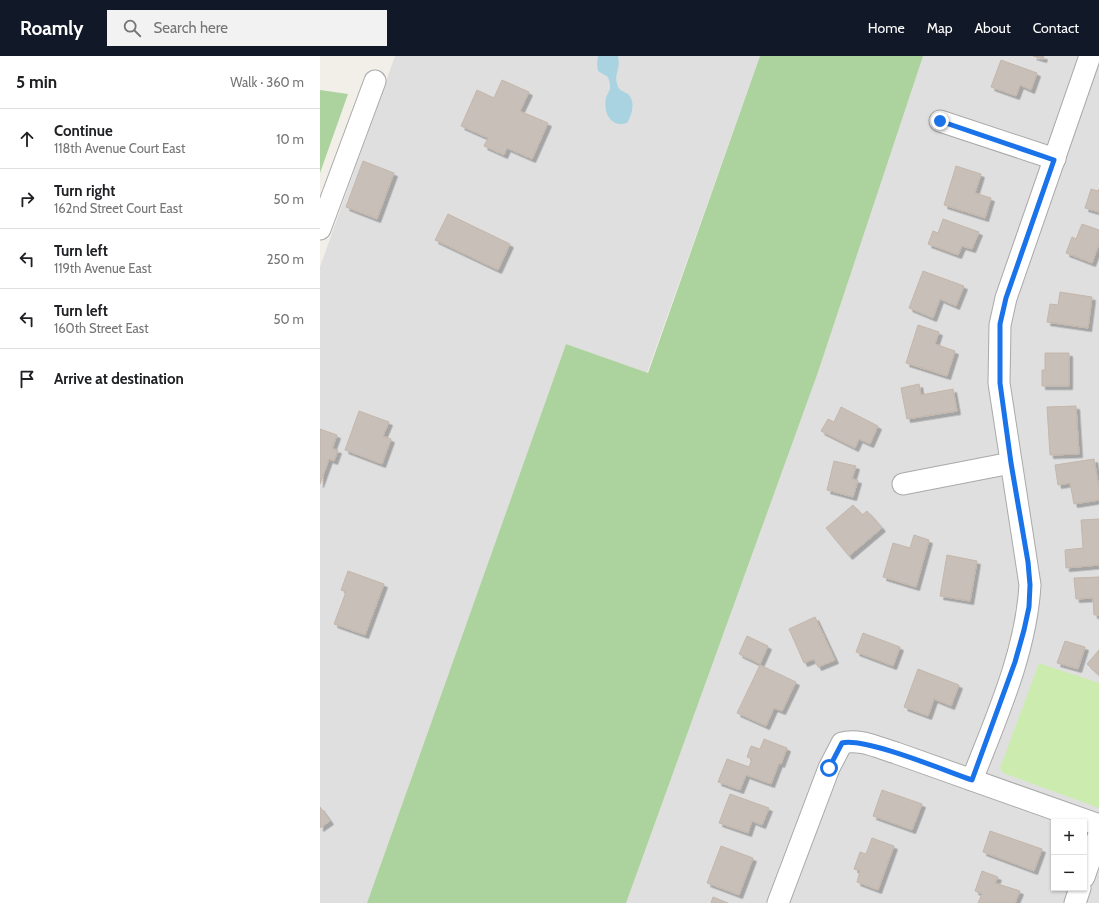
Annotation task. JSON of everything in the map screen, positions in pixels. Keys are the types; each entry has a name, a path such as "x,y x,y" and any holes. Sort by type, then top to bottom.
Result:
{"street":[{"path":"972,780 1015,662 1029,607 1030,585 1028,562 1011,463 1000,383 1000,324 1006,298 1090,56"},
{"path":"320,229 375,81"},
{"path":"940,121 1054,160"},
{"path":"903,484 1011,463"},
{"path":"778,903 829,768 842,743 849,741 896,753 1099,825"},
{"path":"1087,868 1099,834"},
{"path":"1075,903 1079,891"}],"shaded area":[{"path":"395,56 760,56 647,373 566,344 367,903 320,903 320,267"},
{"path":"907,56 1099,56 1099,903 615,903"}],"green space":[{"path":"760,56 923,56 818,372 626,903 367,903 566,344 648,373"},
{"path":"320,90 348,94 320,173"},
{"path":"1039,663 1099,683 1099,808 1003,773 1000,768"}],"water":[{"path":"598,56 618,56 619,64 616,80 618,88 628,94 633,105 632,112 627,123 617,123 609,118 607,114 605,104 610,89 610,84 608,77 598,71"}],"building":[{"path":"1033,56 1044,56 1043,59"},
{"path":"1001,60 1037,73 1031,90 1020,85 1016,96 991,87"},
{"path":"502,80 529,92 520,111 548,123 532,159 507,148 504,155 484,146 488,138 461,126 477,90 494,98"},
{"path":"363,161 394,173 377,219 346,207"},
{"path":"956,166 981,174 975,193 991,198 985,218 944,205"},
{"path":"1091,189 1098,191 1099,189 1099,212 1085,208"},
{"path":"448,214 510,244 498,270 435,240"},
{"path":"943,219 979,232 972,249 962,246 958,255 928,244 933,231 938,233"},
{"path":"1082,224 1099,230 1099,244 1092,263 1066,253 1072,237 1076,239"},
{"path":"923,271 964,286 956,306 940,299 933,318 909,308"},
{"path":"1060,292 1092,297 1088,328 1047,322 1050,304 1058,305"},
{"path":"918,325 939,332 935,344 955,351 947,376 906,363"},
{"path":"1045,353 1069,353 1069,386 1042,386 1042,370 1045,370"},
{"path":"919,384 921,395 953,389 957,411 907,419 901,388"},
{"path":"1076,406 1079,454 1050,455 1047,407"},
{"path":"841,407 878,426 870,444 859,439 855,448 821,431 828,419 834,422"},
{"path":"359,411 389,422 383,436 391,439 382,464 345,450"},
{"path":"320,429 337,435 332,449 338,450 334,461 329,459 320,484"},
{"path":"1094,459 1099,489 1099,500 1074,504 1070,483 1058,485 1055,465"},
{"path":"834,461 856,466 852,479 858,480 853,497 827,490"},
{"path":"853,505 862,515 867,511 882,528 849,556 826,528"},
{"path":"1099,519 1099,565 1066,568 1065,550 1083,548 1081,520"},
{"path":"914,535 929,540 916,587 883,577 893,543 910,548"},
{"path":"947,555 977,561 970,601 940,596"},
{"path":"348,571 384,584 365,635 334,624 346,592 341,590"},
{"path":"1099,577 1099,615 1094,615 1093,598 1076,599 1074,578"},
{"path":"815,617 835,660 818,667 814,659 804,663 789,629"},
{"path":"863,633 900,647 893,666 856,652"},
{"path":"747,636 768,646 760,664 739,654"},
{"path":"1065,641 1085,647 1078,669 1057,663"},
{"path":"1099,650 1099,675 1087,664"},
{"path":"760,665 796,682 782,711 774,708 766,726 737,713"},
{"path":"918,669 959,685 951,706 934,699 928,716 904,707"},
{"path":"764,739 787,748 781,764 779,763 771,784 746,775 740,790 718,782 727,759 749,767 752,759 747,757 751,746 760,749"},
{"path":"882,790 922,804 912,830 873,816"},
{"path":"730,794 769,808 762,825 752,821 748,833 719,823"},
{"path":"320,807 330,821 320,828"},
{"path":"990,831 1042,849 1034,871 983,852"},
{"path":"872,838 894,846 878,890 857,882 860,871 854,869 860,852 866,854"},
{"path":"721,846 753,858 739,895 707,883"},
{"path":"982,871 998,877 995,883 1020,891 1015,903 978,903 982,894 975,891"},
{"path":"713,897 728,903 711,903"}],"route":[{"path":"829,768 842,743 849,741 896,753 972,780 1015,662 1029,607 1030,585 1028,562 1011,463 1000,383 1000,324 1006,298 1054,160 940,121"}]}
